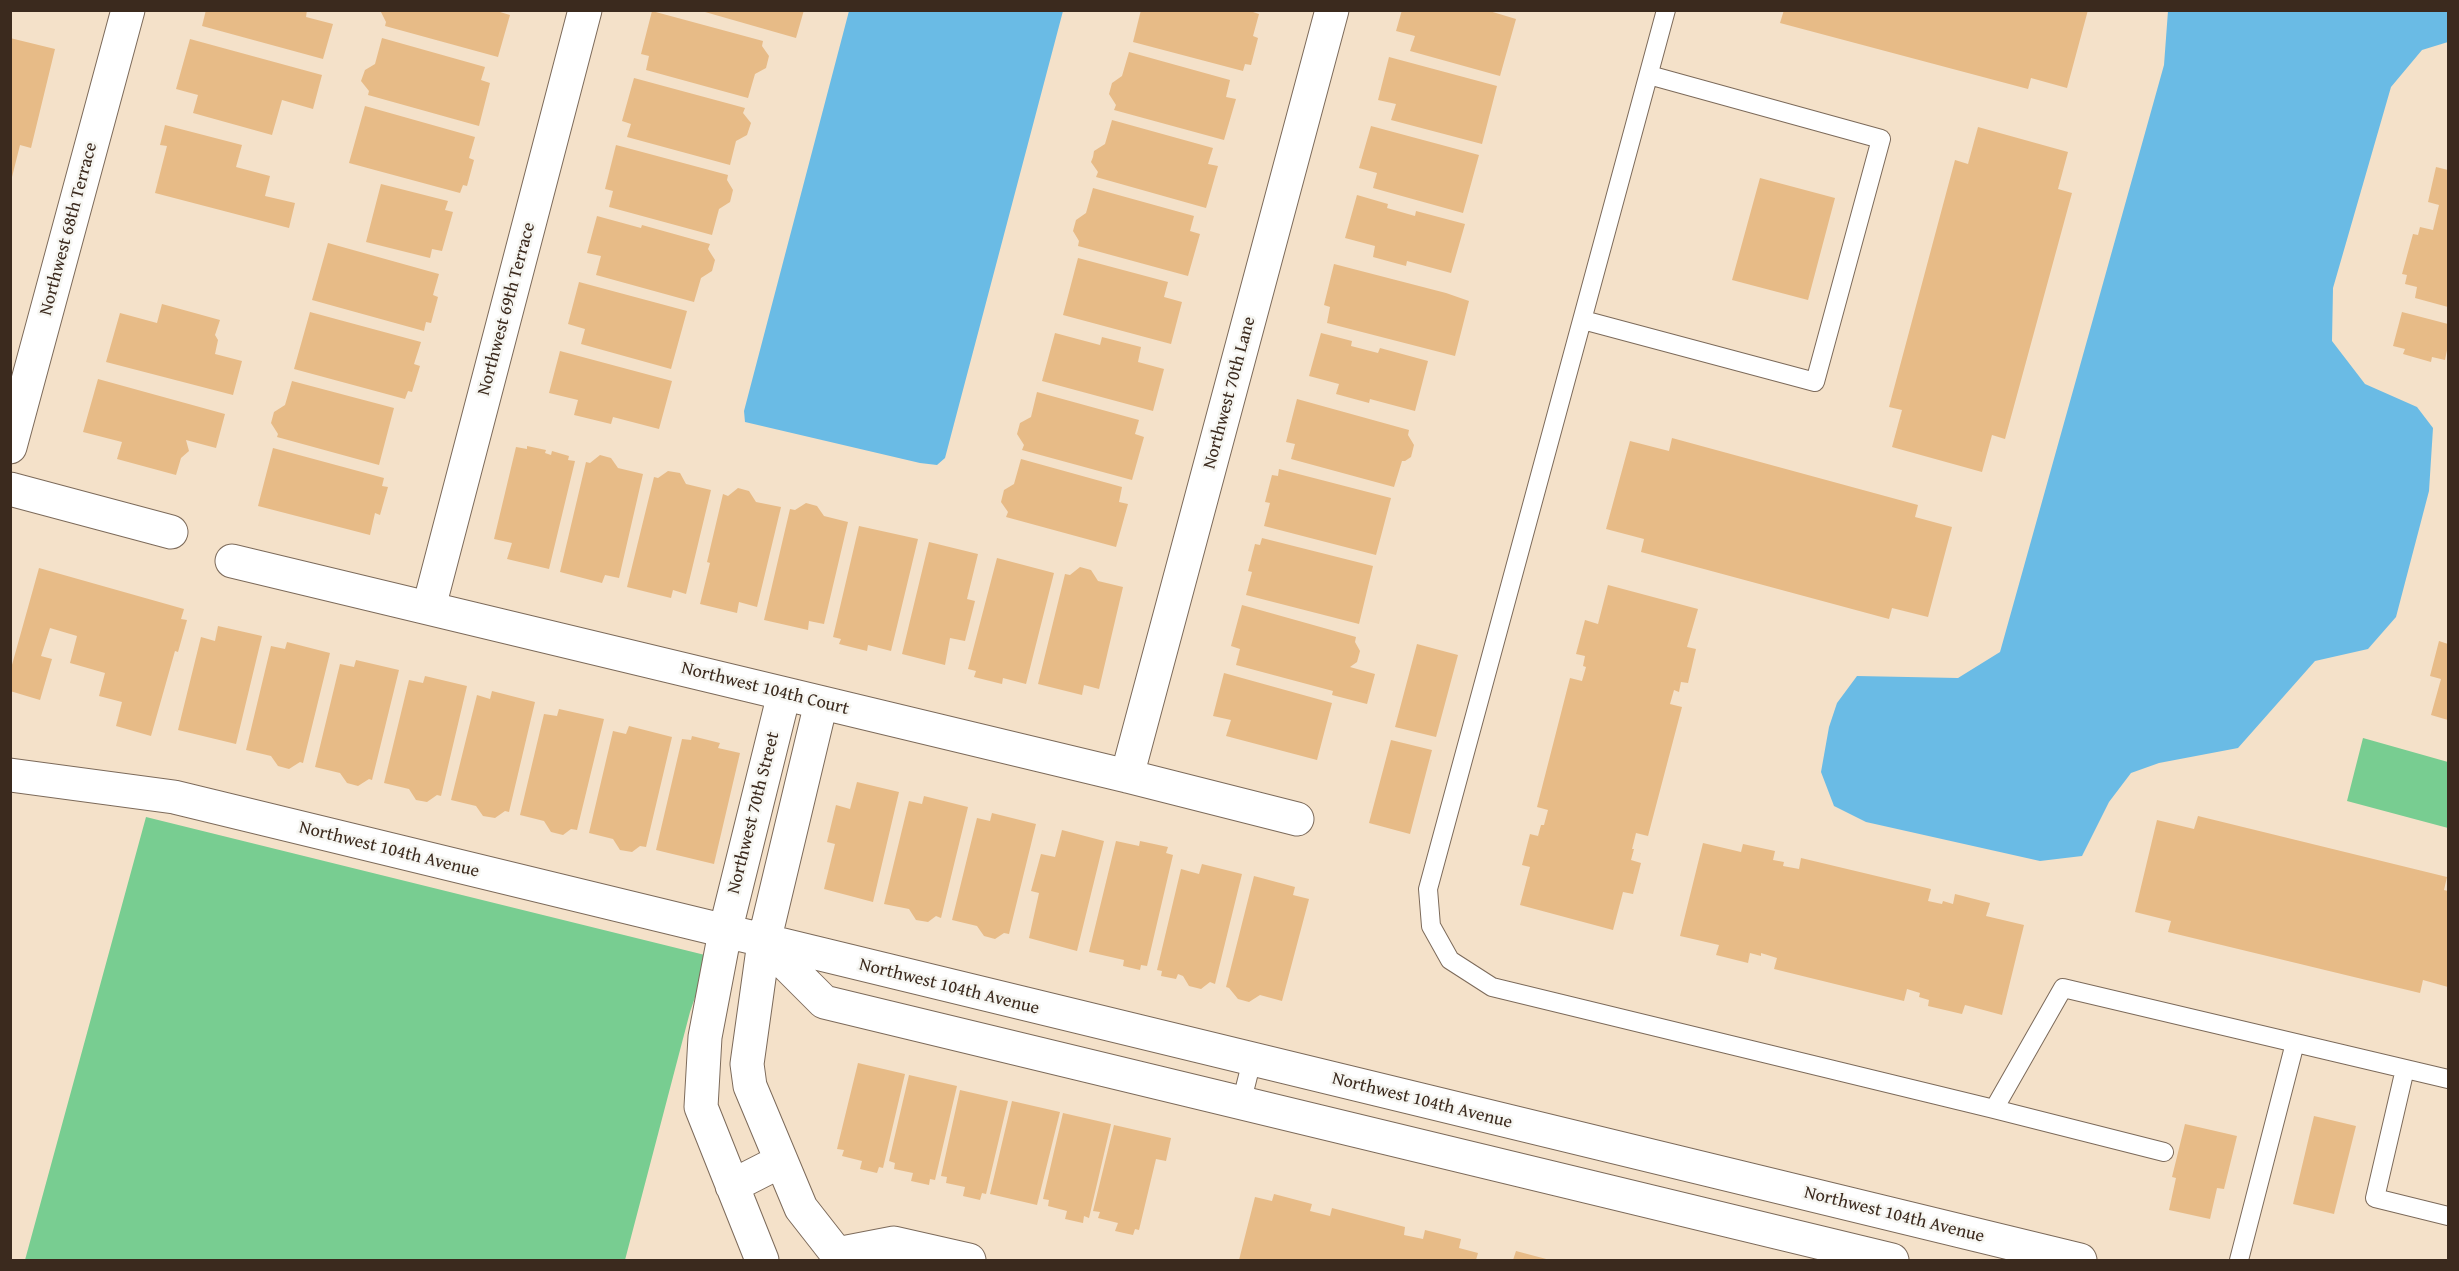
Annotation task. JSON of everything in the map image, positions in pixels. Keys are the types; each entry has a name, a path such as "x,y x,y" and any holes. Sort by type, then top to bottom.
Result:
{"street":[{"name":"Northwest 68th Terrace","path":"10,447 128,10"},
{"name":"Northwest 69th Terrace","path":"429,607 585,10"},
{"name":"Northwest 70th Lane","path":"1128,776 1332,10"},
{"path":"10,489 171,532"},
{"name":"Northwest 104th Court","path":"232,561 1128,776 1297,819"},
{"name":"Northwest 70th Street","path":"762,1260 701,1107 705,1037 725,932 784,694"},
{"path":"821,703 764,942 747,1064 750,1086 801,1208 835,1257 894,1243 969,1260"},
{"name":"Northwest 104th Avenue","path":"10,775 174,797 2080,1260"},
{"path":"755,813 792,822"},
{"path":"764,942 824,1002 1241,1104 1828,1253 1892,1260"},
{"path":"732,1186 781,1161"},
{"path":"1828,1253 1843,1203"}],"lane":[{"path":"1666,10 1428,888 1431,926 1450,960 1492,987 2164,1152"},
{"path":"1583,320 1815,382 1881,139 1649,75"},
{"path":"1994,1109 2063,988 2448,1079"},
{"path":"2239,1260 2295,1042"},
{"path":"1241,1104 1252,1060"},
{"path":"2405,1069 2375,1198 2448,1216"}],"green space":[{"path":"2363,738 2448,762 2448,828 2347,801"},
{"path":"146,817 709,956 690,1012 625,1260 25,1260"}],"water":[{"path":"849,11 1063,11 945,458 937,465 745,422 744,411"},
{"path":"2168,11 2448,11 2448,42 2422,50 2391,87 2333,288 2332,341 2365,384 2417,407 2433,428 2429,491 2396,617 2368,649 2315,661 2238,748 2159,763 2131,773 2109,802 2082,856 2040,861 1866,822 1834,806 1821,772 1829,727 1837,703 1857,676 1958,678 2000,652 2164,65"}],"building":[{"path":"206,10 307,10 306,17 333,24 323,59 202,26"},
{"path":"380,10 501,10 500,12 510,15 498,57 385,26 386,22"},
{"path":"698,10 804,10 796,38"},
{"path":"1141,10 1247,10 1259,14 1253,36 1258,38 1251,65 1245,64 1243,71 1133,42"},
{"path":"1402,10 1486,10 1516,19 1500,76 1410,51 1415,36 1396,31"},
{"path":"1784,10 2088,10 2067,88 2031,78 2028,89 1780,23"},
{"path":"652,11 763,41 762,46 769,56 766,68 755,74 748,98 646,70 649,56 641,54"},
{"path":"10,38 55,49 31,148 20,145 11,181"},
{"path":"382,38 485,67 481,80 490,83 479,126 368,95 369,91 361,81 365,70 375,64"},
{"path":"190,39 322,75 313,109 282,100 272,135 193,113 198,95 176,89"},
{"path":"1129,52 1230,80 1226,97 1236,99 1224,140 1114,110 1116,105 1109,94 1112,83 1122,76"},
{"path":"1389,57 1497,86 1482,144 1391,120 1396,104 1378,100"},
{"path":"634,78 745,108 743,113 751,123 747,135 736,141 730,165 627,137 631,124 622,121"},
{"path":"365,106 475,137 469,158 474,160 467,186 463,185 460,193 349,163"},
{"path":"1112,120 1213,148 1208,164 1218,166 1206,208 1096,177 1098,172 1091,162 1094,151 1105,144"},
{"path":"165,125 242,145 236,167 270,176 265,196 295,203 289,228 155,193 167,146 160,145"},
{"path":"1371,126 1479,155 1463,213 1373,188 1377,173 1359,168"},
{"path":"1978,127 2068,152 2058,189 2072,193 2005,439 1992,435 1982,472 1892,447 1902,410 1889,407 1955,160 1968,164"},
{"path":"616,145 728,175 727,180 733,190 730,202 719,209 712,235 609,207 613,191 605,189"},
{"path":"2436,167 2448,170 2448,307 2415,298 2417,287 2405,284 2407,275 2402,274 2413,234 2418,235 2420,227 2433,230 2439,205 2428,202"},
{"path":"1760,178 1835,198 1808,300 1732,280"},
{"path":"381,184 448,201 445,210 453,212 442,251 432,249 430,258 366,242"},
{"path":"1093,188 1194,216 1190,231 1200,234 1188,276 1078,246 1079,241 1073,231 1076,220 1086,213"},
{"path":"1357,195 1388,204 1387,208 1415,216 1416,211 1465,224 1451,273 1407,261 1406,266 1373,257 1375,246 1345,238"},
{"path":"597,216 641,228 642,225 710,244 708,249 715,260 712,271 701,278 694,302 596,275 601,256 587,253"},
{"path":"328,243 439,274 433,295 438,297 431,323 426,322 424,331 312,300"},
{"path":"1078,258 1168,282 1164,297 1182,302 1171,344 1063,315"},
{"path":"1334,264 1469,301 1455,356 1327,323 1330,307 1324,305"},
{"path":"579,282 687,311 671,369 581,344 585,329 568,324"},
{"path":"162,304 220,320 215,335 218,340 215,354 242,361 233,395 106,362 120,313 157,323"},
{"path":"310,312 421,342 414,364 420,366 412,392 408,391 405,399 294,369"},
{"path":"2402,312 2448,324 2445,360 2432,357 2431,362 2403,354 2405,349 2393,346"},
{"path":"1055,333 1100,345 1102,337 1141,347 1138,362 1164,369 1153,411 1042,381"},
{"path":"1321,333 1352,341 1351,346 1378,353 1380,348 1428,361 1415,411 1370,399 1369,403 1336,394 1339,384 1309,376"},
{"path":"560,351 672,381 659,429 613,417 611,424 574,415 578,400 549,393"},
{"path":"98,379 225,414 216,448 186,440 189,451 181,458 176,475 117,459 122,442 83,432"},
{"path":"292,381 394,408 379,465 277,437 278,434 271,423 274,412 285,405"},
{"path":"1037,392 1139,420 1135,434 1144,437 1132,480 1022,450 1024,445 1017,434 1020,423 1031,417"},
{"path":"1297,399 1409,430 1408,435 1414,445 1411,457 1402,461 1394,487 1291,459 1295,444 1286,442"},
{"path":"1672,438 1918,505 1915,517 1952,527 1928,617 1892,608 1889,619 1641,552 1644,539 1606,529 1630,441 1669,451"},
{"path":"527,446 546,450 545,453 551,455 552,451 569,456 568,460 575,461 549,569 507,559 512,543 494,539 516,447 527,449"},
{"path":"273,448 384,478 382,486 388,487 380,515 375,513 370,535 258,506"},
{"path":"600,455 611,458 618,468 643,474 619,578 605,575 602,583 560,572 586,462 590,463"},
{"path":"1021,459 1122,487 1119,502 1128,504 1116,547 1006,517 1008,512 1001,502 1004,490 1014,484"},
{"path":"1279,469 1391,498 1376,555 1264,526 1270,503 1265,502 1272,475 1278,476"},
{"path":"668,471 680,473 686,484 711,490 686,594 673,590 671,598 627,587 654,477 658,478"},
{"path":"738,488 749,491 756,502 781,507 757,607 739,602 737,613 700,604 723,494 728,496"},
{"path":"806,503 817,506 824,516 848,522 824,624 809,621 808,630 764,620 790,509 795,510"},
{"path":"859,526 918,539 891,651 868,645 867,651 839,644 841,639 833,637"},
{"path":"1262,538 1373,566 1359,624 1246,595 1252,572 1248,571 1255,544 1260,545"},
{"path":"929,542 978,554 967,599 975,601 965,641 950,638 945,665 902,654"},
{"path":"997,558 1054,573 1026,684 1003,678 1002,684 974,677 976,671 968,669"},
{"path":"1080,567 1091,570 1098,581 1123,587 1099,689 1084,685 1082,695 1038,684 1065,574 1070,575"},
{"path":"39,568 184,609 181,619 187,620 178,652 175,651 151,736 116,726 122,702 99,696 105,673 70,663 77,636 50,628 41,656 52,659 40,700 10,691 10,672"},
{"path":"1608,585 1698,609 1687,647 1696,649 1688,683 1681,682 1679,692 1674,690 1670,704 1682,707 1648,836 1636,833 1632,849 1634,849 1631,860 1641,863 1633,894 1623,892 1613,930 1520,905 1530,867 1522,865 1530,834 1538,836 1548,810 1537,807 1570,678 1582,681 1586,667 1583,666 1585,656 1576,654 1585,620 1598,624"},
{"path":"1242,605 1356,637 1355,642 1360,651 1357,662 1350,667 1375,674 1367,704 1332,695 1333,691 1236,665 1240,649 1231,646"},
{"path":"218,626 262,636 236,744 178,730 201,637 215,641"},
{"path":"2439,641 2448,644 2448,720 2431,715 2441,679 2430,676"},
{"path":"287,642 330,653 303,763 300,762 289,769 278,766 271,756 246,750 271,646 285,649"},
{"path":"1417,644 1458,655 1436,737 1395,727"},
{"path":"356,660 399,670 372,780 369,779 358,786 347,783 340,773 315,767 340,664 354,667"},
{"path":"1224,673 1332,703 1317,760 1226,736 1231,720 1213,716"},
{"path":"425,676 467,686 441,796 437,795 427,802 416,800 409,789 384,783 409,680 423,683"},
{"path":"492,691 535,702 509,812 505,811 495,818 483,816 476,806 451,800 477,695 490,699"},
{"path":"559,709 604,719 577,830 571,829 563,835 551,832 544,821 520,815 544,714 557,716"},
{"path":"629,726 672,737 646,847 640,846 632,852 620,850 613,839 589,833 613,731 626,734"},
{"path":"692,736 720,743 718,748 740,753 714,864 656,850 682,739 691,740"},
{"path":"1391,740 1432,750 1410,834 1369,823"},
{"path":"857,782 899,792 873,902 824,889 835,844 827,842 836,805 850,809"},
{"path":"924,796 968,807 941,918 936,916 928,922 916,920 909,909 884,904 909,801 922,804"},
{"path":"992,813 1036,824 1009,934 1004,933 995,939 984,936 977,926 952,920 977,818 990,821"},
{"path":"2198,816 2447,877 2444,890 2448,891 2448,987 2423,980 2420,993 2168,932 2171,921 2135,912 2157,820 2194,829"},
{"path":"1062,830 1104,841 1077,951 1029,938 1039,893 1031,891 1041,854 1055,857"},
{"path":"1116,841 1139,846 1140,841 1168,847 1166,853 1173,855 1147,966 1141,965 1140,970 1123,966 1124,960 1089,952"},
{"path":"1703,843 1741,852 1743,844 1775,851 1773,860 1784,862 1783,866 1799,869 1801,858 1931,889 1928,901 1942,904 1943,901 1953,904 1955,894 1990,903 1986,916 2024,925 2002,1015 1965,1005 1962,1014 1928,1006 1929,1000 1919,997 1920,993 1907,989 1904,1001 1774,969 1777,958 1761,953 1761,956 1750,953 1748,963 1716,955 1719,945 1680,936"},
{"path":"1202,864 1242,874 1215,984 1210,982 1201,989 1189,986 1183,976 1178,974 1176,979 1161,976 1162,971 1157,970 1181,869 1199,874"},
{"path":"1254,876 1295,887 1293,895 1309,899 1282,1001 1260,995 1249,1002 1238,999 1226,987"},
{"path":"858,1063 905,1074 883,1168 879,1167 877,1173 860,1169 862,1161 842,1156 844,1150 837,1149"},
{"path":"909,1075 957,1086 935,1180 930,1179 929,1185 911,1181 913,1173 894,1169 895,1163 889,1161"},
{"path":"960,1090 1008,1101 986,1194 982,1193 980,1200 963,1196 965,1187 946,1183 947,1177 941,1176"},
{"path":"1012,1101 1060,1112 1037,1205 990,1194"},
{"path":"1063,1113 1111,1124 1089,1218 1084,1216 1083,1223 1065,1219 1067,1211 1048,1206 1049,1200 1043,1199"},
{"path":"2314,1116 2356,1126 2334,1214 2293,1204"},
{"path":"2185,1124 2237,1136 2224,1189 2217,1188 2210,1219 2169,1210 2176,1178 2172,1177"},
{"path":"1114,1125 1171,1138 1166,1161 1156,1159 1139,1230 1135,1229 1133,1235 1115,1231 1118,1223 1098,1218 1100,1212 1093,1211"},
{"path":"1274,1194 1312,1204 1310,1211 1330,1216 1332,1208 1405,1227 1404,1235 1423,1239 1425,1230 1461,1239 1459,1248 1478,1253 1476,1260 1239,1260 1255,1197 1272,1201"},
{"path":"1516,1251 1550,1260 1513,1260"}]}
